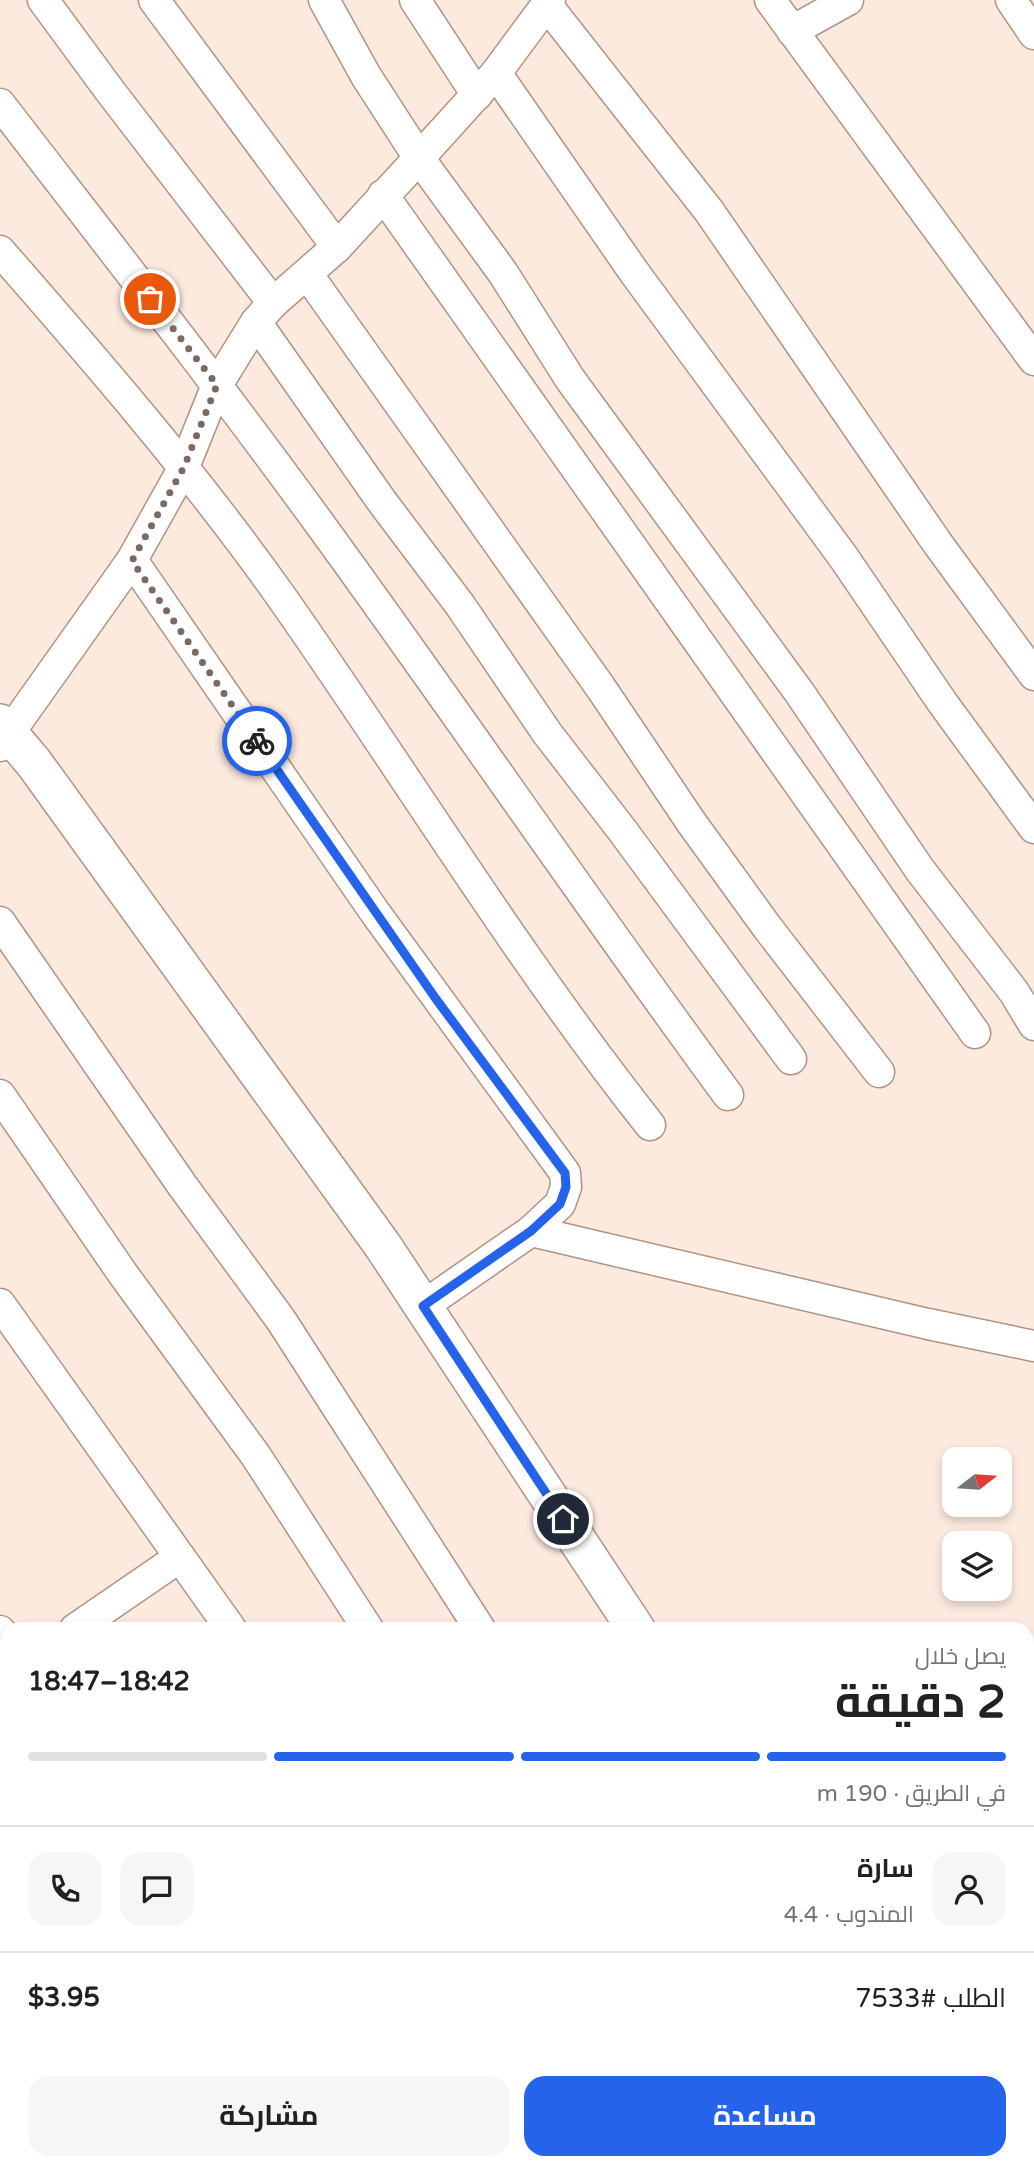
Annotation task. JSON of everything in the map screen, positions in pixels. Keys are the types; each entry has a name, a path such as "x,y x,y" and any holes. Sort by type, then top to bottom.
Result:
{"street":[{"path":"43,0 265,312 383,503 460,605 547,733 622,830 790,1059"},
{"path":"154,0 337,247"},
{"path":"324,0 366,76 419,158 503,273 570,379 799,692 920,870 1014,992 1034,1025"},
{"path":"415,0 487,84 634,272 844,558 942,702 1034,828"},
{"path":"770,0 1034,360"},
{"path":"792,31 848,0"},
{"path":"1011,0 1034,33"},
{"path":"631,1622 383,1246 34,763 3,734 132,561 184,467 217,385 265,312 337,247 487,84 548,2 709,211 938,544 1034,675"},
{"path":"0,104 217,385 322,527 639,975 728,1095"},
{"path":"383,195 975,1033"},
{"path":"0,251 184,467 278,593 516,945 650,1125"},
{"path":"308,275 601,688 691,822 879,1072"},
{"path":"132,561 374,911 565,1173 566,1187 560,1204 531,1231 423,1306"},
{"path":"0,922 175,1174 281,1320 475,1622"},
{"path":"0,1095 123,1274 256,1456 363,1622"},
{"path":"531,1231 915,1321 1034,1346"},
{"path":"0,1304 226,1622"},
{"path":"85,1622 180,1557"}],"way so far":[{"path":"150,299 217,385 184,467 132,561 257,741"}],"route":[{"path":"257,741 436,999 565,1173 566,1187 560,1204 531,1231 423,1306 563,1519"}]}
